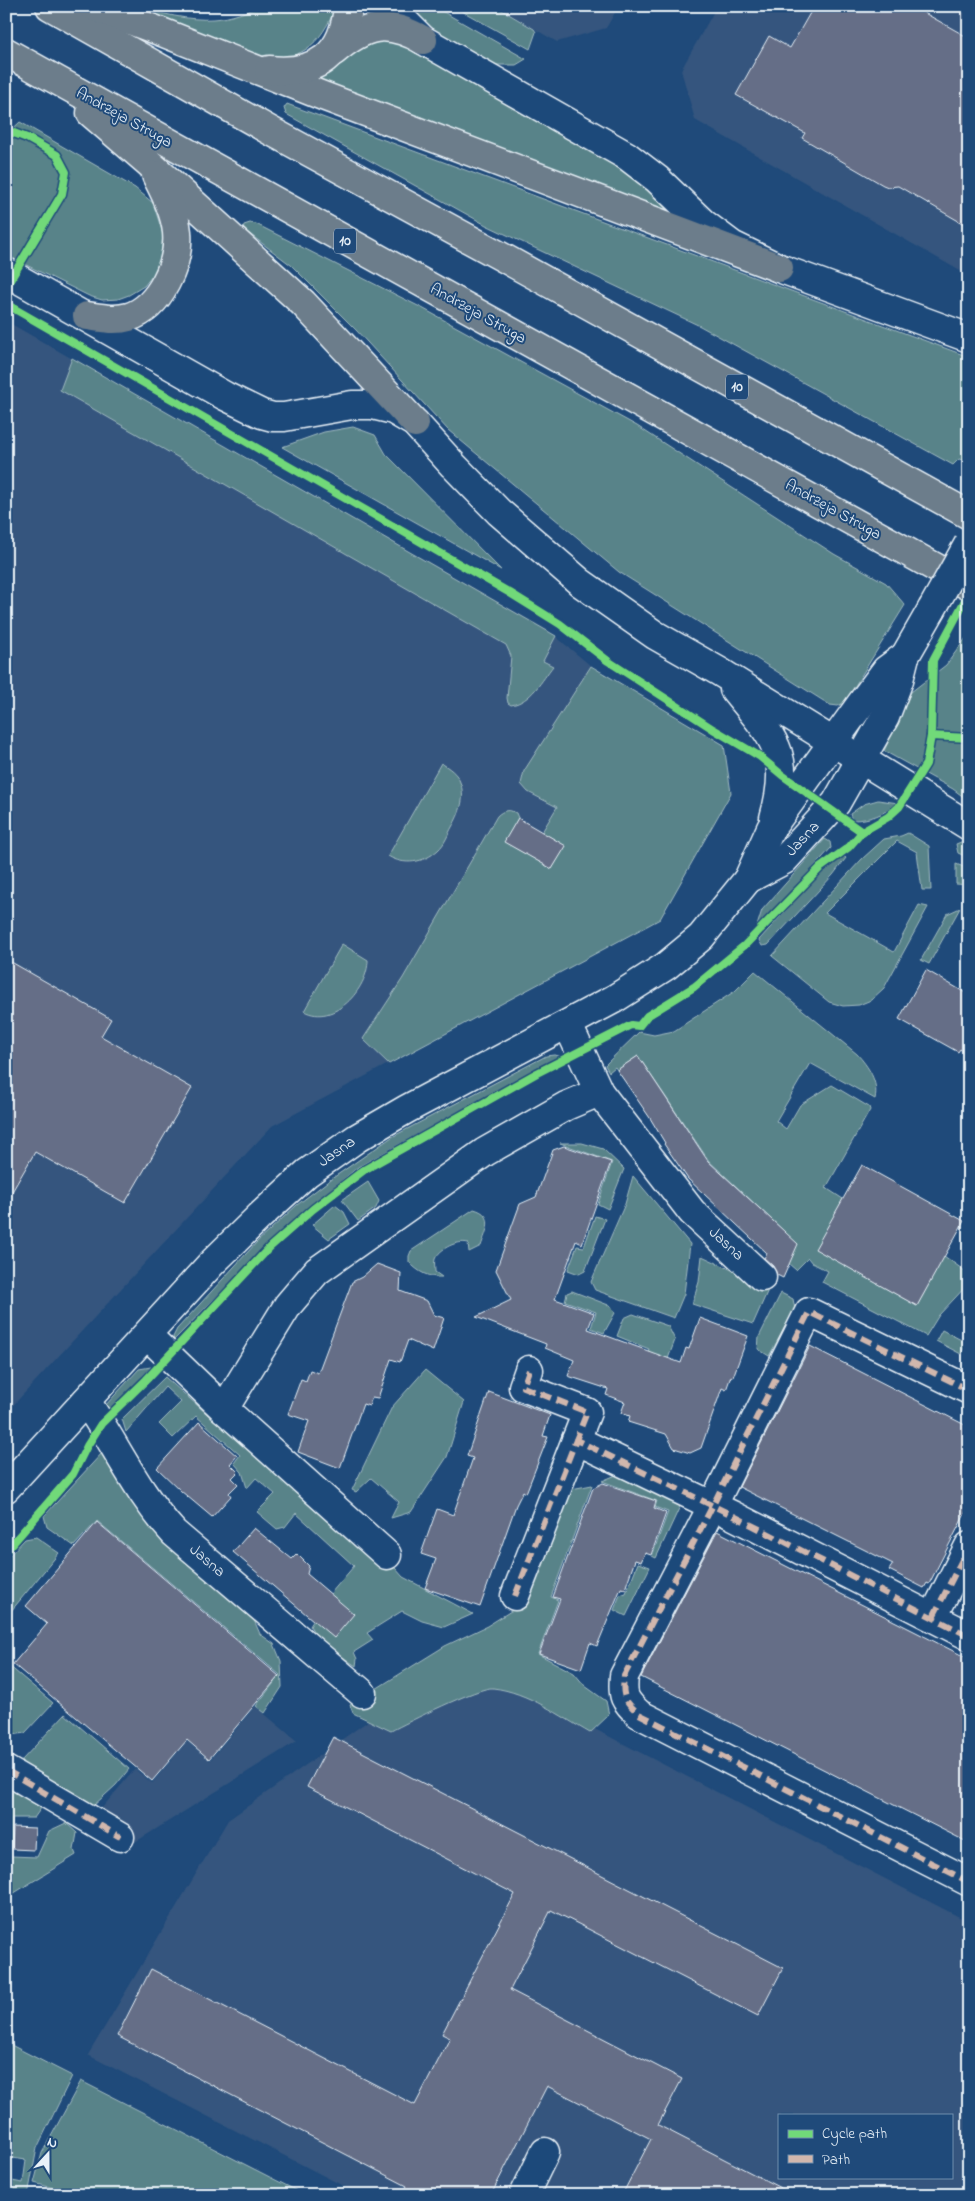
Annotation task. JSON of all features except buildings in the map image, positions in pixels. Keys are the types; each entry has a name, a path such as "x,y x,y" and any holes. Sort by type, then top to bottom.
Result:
{"main road":[{"name":"10","path":"50,6 269,130 969,515"},
{"path":"92,6 779,268"},
{"path":"334,51 346,23 348,6"},
{"path":"243,65 263,69 294,71 318,63 356,35 378,27 396,27 424,40"},
{"name":"Andrzeja Struga","path":"6,52 969,586"},
{"path":"44,72 149,163 303,303 415,423"},
{"path":"87,316 112,320 130,316 143,309 154,299 166,282 174,263 177,233 169,199 149,163"},
{"path":"904,549 969,592"}],"street":[{"path":"392,6 413,31 424,40 627,156 657,179 719,236 779,268 969,338"},
{"path":"6,272 87,316 179,370 262,414 284,417 352,404 372,404 393,410 415,423 499,512 560,566 655,635 720,672 969,826"},
{"path":"861,760 888,709 905,656 969,543"},
{"path":"834,744 886,670 905,656"},
{"path":"720,672 771,736 782,765 781,794 772,828"},
{"name":"Jasna","path":"6,1488 218,1257 307,1173 357,1138 614,999 666,966 689,948 701,937 748,879 772,828 834,744"},
{"name":"Jasna","path":"748,879 784,860 790,854 836,803 861,760"},
{"name":"Jasna","path":"568,1024 599,1092 692,1212 762,1277"},
{"path":"224,1409 288,1305 318,1271 485,1152 566,1106 599,1092"},
{"path":"969,1390 810,1312 624,1676 622,1692 626,1702 639,1714 969,1882"},
{"path":"147,1335 224,1409 387,1555"},
{"path":"515,1596 586,1412 523,1387 529,1370"},
{"name":"Jasna","path":"86,1401 154,1510 174,1533 362,1693"},
{"path":"576,1440 713,1505 969,1636"},
{"path":"933,1617 969,1546"},
{"path":"6,1770 120,1837"},
{"path":"524,2195 545,2152"}],"shaded area":[{"path":"495,6 619,6 606,28 557,42"},
{"path":"717,6 969,6 969,276 695,120 681,70"},
{"path":"6,321 549,631 591,666 724,745 731,793 660,919 272,1126 6,1413"},
{"path":"457,1658 969,1922 969,2195 361,2195 88,2055 228,1820"},
{"path":"255,1706 297,1741 132,1844 96,1815 135,1769 152,1783 187,1741 210,1760"}],"green space":[{"path":"263,6 336,6 323,32 315,42 296,55 270,58 255,55 136,7 194,19 214,19 239,14"},
{"path":"413,6 433,6 526,59 516,65 492,65 425,25 415,12"},
{"path":"453,6 495,6 534,29 536,32 530,49"},
{"path":"383,38 404,43 620,166 663,202 667,209 656,208 320,82 320,79 343,58"},
{"path":"287,104 969,357 969,462 959,459 953,465 700,326 486,225 286,114 284,108"},
{"path":"20,122 135,188 153,203 163,234 161,256 156,271 144,286 118,299 102,300 89,296 6,255 6,135"},
{"path":"256,224 422,308 637,426 834,554 886,583 905,605 845,702 838,706 830,705 619,572 448,430 356,330 291,265 243,229 244,225"},
{"path":"72,358 556,636 543,661 553,666 530,695 524,700 511,705 508,703 507,698 511,656 506,645 60,390"},
{"path":"353,427 375,435 386,454 501,570 282,447 324,432"},
{"path":"969,634 969,801 953,789 884,751 911,692 946,665"},
{"path":"591,666 724,745 731,793 660,919 389,1064 363,1039 403,978 497,816 506,811 516,813 518,818 505,842 552,869 565,846 542,832 557,807 528,792 521,784 524,771"},
{"path":"441,763 457,776 462,788 460,811 444,842 440,848 427,858 414,862 401,861 388,856"},
{"path":"878,800 898,803 877,816 852,820 850,814 864,804"},
{"path":"908,833 929,846 931,890 922,890 917,852 897,841 825,913 894,952 919,905 928,907 884,988 871,1000 859,1005 843,1006 829,1002 772,956 862,859 884,839"},
{"path":"825,839 830,842 831,848 766,920 757,926 762,910"},
{"path":"961,842 969,847 969,858 958,853 956,844"},
{"path":"839,852 846,858 833,875 768,945 762,946 759,940"},
{"path":"956,864 969,869 969,885 956,884"},
{"path":"960,908 929,964 921,960 947,914"},
{"path":"342,944 368,960 362,982 356,993 337,1010 327,1014 315,1015 304,1011"},
{"path":"755,971 857,1054 869,1069 874,1080 875,1099 810,1063 776,1121 786,1129 800,1105 832,1085 869,1107 870,1110 826,1188 843,1199 816,1249 917,1306 944,1256 969,1274 969,1283 939,1315 926,1336 822,1282 828,1271 812,1263 808,1258 796,1270 789,1264 785,1232 709,1161 638,1056 617,1070 615,1067 609,1072 605,1065 639,1032 654,1035 674,1031 735,991"},
{"path":"546,1056 560,1056 358,1167 279,1233 174,1340 173,1337 177,1329 257,1242 297,1205 327,1182 392,1137"},
{"path":"560,1143 582,1143 603,1149 624,1169 608,1209 598,1204 612,1162"},
{"path":"633,1176 690,1244 684,1294 674,1318 595,1290 591,1282 625,1204"},
{"path":"368,1182 379,1201 376,1208 358,1221 342,1200"},
{"path":"335,1205 344,1212 350,1224 329,1239 312,1225"},
{"path":"474,1209 485,1215 488,1224 481,1246 469,1252 468,1243 464,1242 441,1251 435,1259 435,1272 442,1277 424,1274 409,1262 411,1251"},
{"path":"595,1216 605,1219 585,1271 579,1274 568,1270 577,1246 584,1247"},
{"path":"702,1256 764,1285 768,1290 753,1324 692,1304 699,1282"},
{"path":"572,1291 611,1306 615,1313 604,1333 591,1328 596,1312 565,1301 567,1293"},
{"path":"781,1293 793,1299 795,1309 769,1356 758,1349 759,1337"},
{"path":"633,1314 668,1326 675,1340 663,1372 644,1365 649,1349 617,1336 624,1318"},
{"path":"942,1330 969,1344 969,1348 965,1346 961,1354 936,1341"},
{"path":"151,1367 110,1412 103,1413 103,1408 139,1369"},
{"path":"425,1370 464,1402 447,1457 411,1512 391,1518 399,1502 371,1478 356,1492 352,1490 392,1407"},
{"path":"165,1377 313,1507 388,1560 403,1577 473,1614 444,1627 422,1621 402,1611 367,1633 373,1640 354,1652 357,1659 356,1666 330,1648 310,1626 331,1593 354,1566 296,1513 285,1527 277,1529 257,1512 275,1494 256,1478 247,1488 242,1472 234,1463 240,1455 196,1416 173,1438 159,1424 181,1402 165,1387 126,1432 122,1419"},
{"path":"103,1452 247,1604 260,1634 274,1644 281,1661 282,1687 265,1713 256,1706 280,1675 97,1521 74,1546 47,1527 44,1516"},
{"path":"616,1475 662,1490 682,1502 656,1558 652,1556 668,1512 655,1507 657,1501 602,1481"},
{"path":"592,1485 551,1597 558,1600 538,1654 574,1673 585,1686 606,1701 609,1715 590,1733 555,1712 519,1694 493,1688 485,1689 459,1699 391,1731 353,1713 350,1705 445,1646 487,1626 519,1606 561,1491"},
{"path":"36,1537 59,1553 6,1617 6,1559 25,1539"},
{"path":"638,1563 650,1567 626,1616 614,1610 620,1595 626,1593"},
{"path":"8,1665 53,1703 25,1733 6,1736 6,1667"},
{"path":"65,1714 129,1769 116,1785 92,1807 24,1768 22,1760"},
{"path":"13,1788 42,1798 41,1808 34,1818 12,1818 11,1856 37,1857 49,1831 66,1823 77,1833 74,1850 76,1855 6,1898 6,1813"},
{"path":"6,2044 72,2076 37,2148 28,2195 11,2190 12,2181 23,2183 26,2160 6,2157"},
{"path":"81,2081 305,2195 80,2195 34,2183 42,2153"}],"marked path":[{"path":"969,1390 809,1312 713,1505 624,1676 623,1689 625,1698 639,1714 969,1882"},
{"path":"529,1370 523,1387 587,1412 576,1440"},
{"path":"515,1596 576,1440 732,1515 969,1636"},
{"path":"933,1617 969,1546"},
{"path":"6,1770 120,1837"}],"cycle path":[{"path":"6,130 27,138 57,155 66,172 62,194 6,287"},
{"path":"6,304 510,593 560,624 608,661 713,729 759,756 782,775 862,832"},
{"path":"931,736 933,660 969,593"},
{"path":"6,1551 73,1474 101,1424 146,1380 270,1247 313,1209 364,1170 537,1073 631,1025 639,1026 647,1016 694,987 745,945 820,868 849,847 862,832 888,817 899,807 926,764 931,736 969,738"}]}
